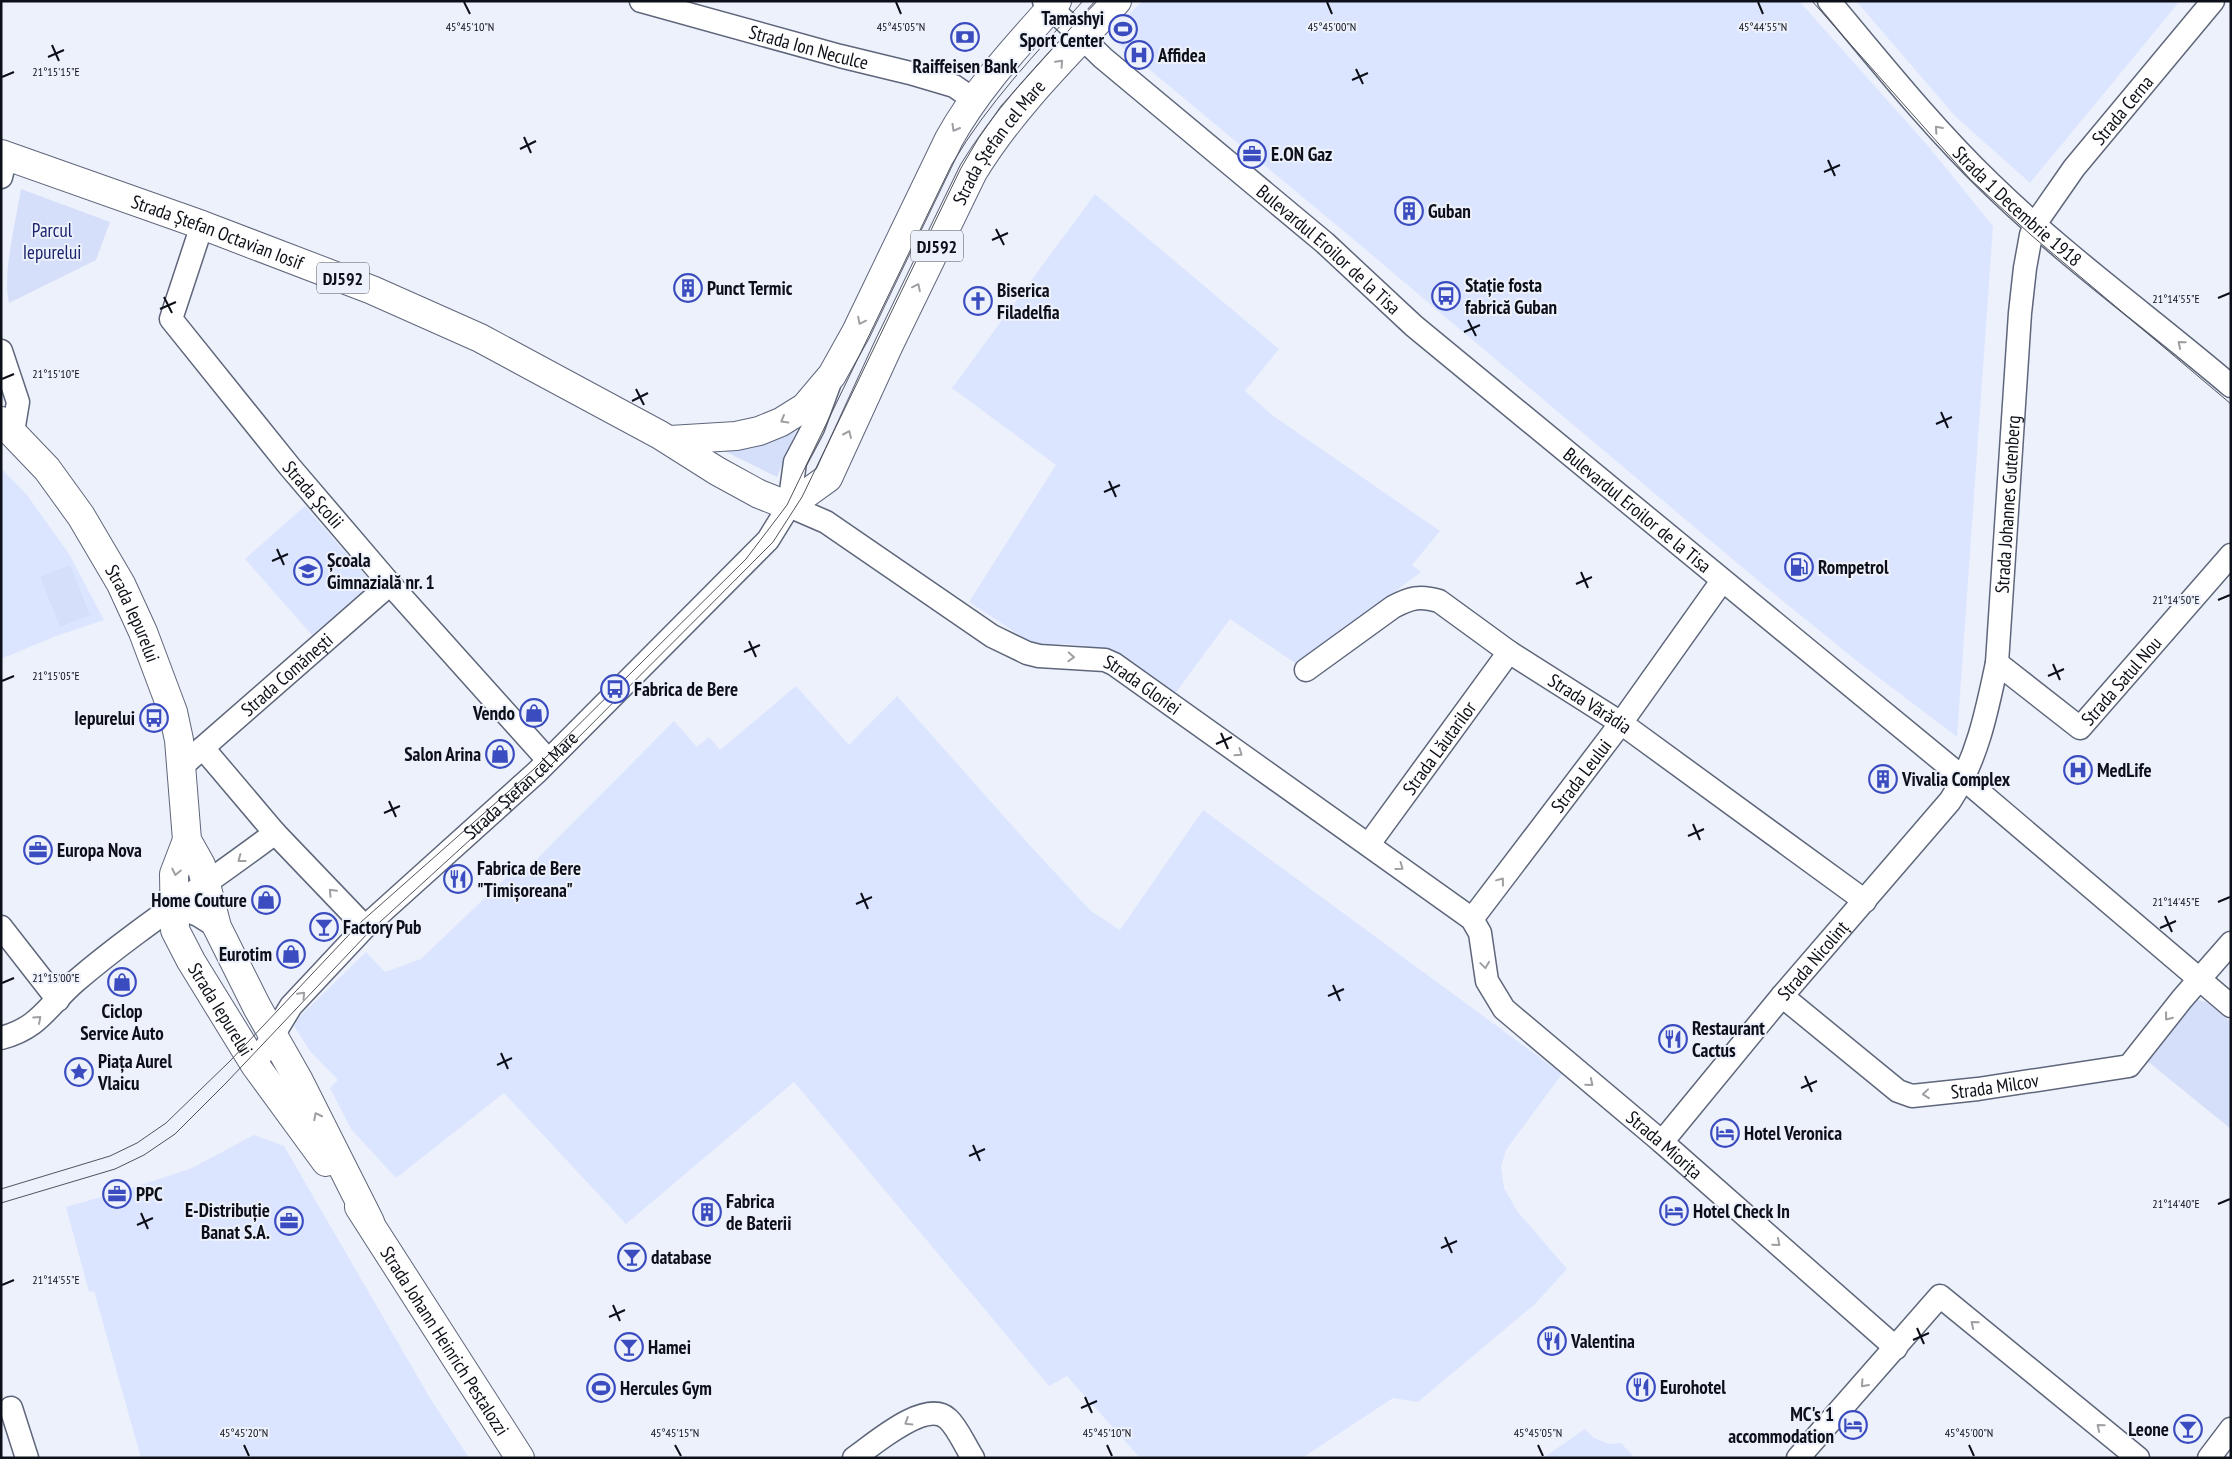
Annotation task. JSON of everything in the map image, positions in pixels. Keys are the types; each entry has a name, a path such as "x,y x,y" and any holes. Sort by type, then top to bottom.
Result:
{"main road":[{"name":"Strada Ștefan cel Mare","path":"789,506 828,478 888,347 973,172 988,147 1020,105 1118,1"},
{"name":"Strada Ștefan cel Mare","path":"832,375 856,332 949,139 974,99 1051,4"},
{"name":"Strada Ștefan Octavian Iosif","path":"3,162 202,225 372,290 480,338 670,440 717,471 759,494 789,506"},
{"name":"DJ592","path":"670,440 736,436 759,431 781,422 805,407 832,375"},
{"name":"Strada Iepurelui","path":"7,427 47,469 81,516 121,584 143,632 173,712 179,740 188,840 201,865 217,927 272,1034"},
{"name":"Strada Iepurelui","path":"188,840 174,874 175,930 182,945 255,1065"},
{"name":"Strada Johann Heinrich Pestalozzi","path":"272,1034 299,1081 370,1222"},
{"name":"Strada Johann Heinrich Pestalozzi","path":"255,1065 370,1222 520,1458"}],"street":[{"name":"Strada Ion Neculce","path":"641,1 840,56 910,73 954,86 974,99"},
{"name":"Strada 1 Decembrie 1918","path":"1829,1 1965,159 2035,224 2227,374"},
{"name":"Strada Cerna","path":"2035,224 2074,168 2213,1"},
{"name":"Bulevardul Eroilor de la Tisa","path":"1051,4 1082,38 1110,64 1324,243 1414,326 1964,780 2231,1006"},
{"name":"Strada Johannes Gutenberg","path":"1964,780 1985,717 1997,663 2020,313 2025,268 2035,224"},
{"name":"Strada Școlii","path":"202,225 171,320 290,468 390,584 548,760"},
{"path":"1,351 18,402 7,427"},
{"name":"Strada Ștefan cel Mare","path":"255,1065 272,1034 291,1006 365,928 548,760 768,540 789,506 795,462 812,428 832,375"},
{"name":"Strada Gloriei","path":"789,506 826,522 992,636 1023,652 1035,656 1105,660 1114,664 1472,919"},
{"name":"Strada Satul Nou","path":"1997,663 2080,728 2231,555"},
{"name":"Strada Leului","path":"1472,919 1621,723 1722,582"},
{"name":"Strada Comănești","path":"182,766 390,584"},
{"name":"Strada Vărădia","path":"1306,670 1393,608 1416,597 1425,597 1438,601 1509,652 1621,723 1865,901"},
{"name":"Strada Lăutarilor","path":"1369,844 1509,652"},
{"path":"203,748 275,833 365,928"},
{"name":"Strada Nicolinț","path":"1662,1142 1782,996 1950,801 1964,780"},
{"path":"9,1036 37,1022 76,981 275,833"},
{"path":"175,906 217,927"},
{"name":"Strada Miorița","path":"1472,919 1480,933 1487,981 1504,1009 1662,1142 1896,1348"},
{"path":"1,926 58,1000"},
{"name":"Strada Milcov","path":"1782,996 1898,1091 1912,1096 1978,1089 2129,1066 2198,979 2231,943"},
{"path":"1798,1458 1940,1296 2138,1458"},
{"path":"11,1408 26,1458"},
{"path":"854,1458 920,1415 937,1413 947,1418 951,1423 973,1458"},
{"path":"2209,1458 2231,1429"}],"shaded area":[{"path":"1142,1 1799,1 1928,146 1993,226 1957,737 1857,661 1762,584 1109,36"},
{"path":"1856,1 2180,1 2030,183 1955,116"},
{"path":"1095,194 1279,349 1245,391 1272,415 1440,531 1412,565 1421,572 1298,665 1230,619 1174,695 1105,649 1068,644 1033,644 969,602 1056,465 952,388"},
{"path":"1,468 27,495 69,554 104,620 56,636 1,659"},
{"name":"Școala Gimnazială nr. 1","path":"305,506 372,583 312,635 245,559"},
{"path":"796,686 849,745 897,696 1033,849 1091,911 1120,930 1203,810 1562,1074 1506,1150 1501,1167 1504,1188 1517,1211 1567,1269 1535,1304 1418,1402 1393,1398 1302,1458 1140,1458 1067,1376 1049,1386 794,1082 626,1224 504,1093 396,1178 351,1129 330,1088 338,1080 310,1051 294,1026 299,1017 366,952 385,972 421,959 519,865 525,871 674,721 697,747 709,737 720,750"},
{"path":"254,1135 284,1146 430,1398 469,1458 141,1458 94,1291 89,1292 66,1207 190,1169"},
{"path":"1585,1429 1594,1438 1609,1444 1621,1443 1635,1458 1543,1458"}],"green space":[{"name":"Parcul Iepurelui","path":"21,189 110,222 96,260 9,303 7,291 8,263"},
{"path":"799,423 777,477 720,449"},
{"path":"70,565 90,615 60,627 40,577"},
{"path":"2191,1001 2206,1002 2231,1022 2231,1129 2141,1056"}],"tram line":[{"path":"1,1189 110,1156 137,1143 166,1123 230,1061 361,922 534,769 746,559 787,505 952,164 997,99 1030,59 1083,1"},
{"path":"1,1203 115,1169 144,1155 175,1134 369,932 540,776 773,542 802,497 961,168 978,139 1001,106 1095,1"},
{"path":"1812,1 1970,179 2031,235 2231,404"}],"place":[{"name":"Tamashyi Sport Center","path":"1123,29"},
{"name":"Raiffeisen Bank","path":"965,37"},
{"name":"Affidea","path":"1139,55"},
{"name":"E.ON Gaz","path":"1252,154"},
{"name":"Guban","path":"1409,211"},
{"name":"Punct Termic","path":"688,288"},
{"name":"Stație fosta fabrică Guban","path":"1446,296"},
{"name":"Biserica Filadelfia","path":"978,301"},
{"name":"Rompetrol","path":"1799,567"},
{"name":"Școala Gimnazială nr. 1","path":"308,571"},
{"name":"Fabrica de Bere","path":"615,689"},
{"name":"Vendo","path":"534,713"},
{"name":"Iepurelui","path":"154,718"},
{"name":"Salon Arina","path":"500,754"},
{"name":"MedLife","path":"2078,770"},
{"name":"Vivalia Complex","path":"1883,779"},
{"name":"Europa Nova","path":"38,850"},
{"name":"Fabrica de Bere \"Timișoreana\"","path":"458,879"},
{"name":"Home Couture","path":"266,900"},
{"name":"Factory Pub","path":"324,927"},
{"name":"Eurotim","path":"291,954"},
{"name":"Ciclop Service Auto","path":"122,982"},
{"name":"Restaurant Cactus","path":"1673,1039"},
{"name":"Piața Aurel Vlaicu","path":"79,1072"},
{"name":"Hotel Veronica","path":"1725,1133"},
{"name":"PPC","path":"117,1194"},
{"name":"Hotel Check In","path":"1674,1211"},
{"name":"Fabrica de Baterii","path":"707,1212"},
{"name":"E-Distribuție Banat S.A.","path":"289,1221"},
{"name":"database","path":"632,1257"},
{"name":"Valentina","path":"1552,1341"},
{"name":"Hamei","path":"629,1347"},
{"name":"Eurohotel","path":"1641,1387"},
{"name":"Hercules Gym","path":"601,1388"},
{"name":"MC's 1 accommodation","path":"1853,1425"},
{"name":"Leone","path":"2188,1429"}]}
